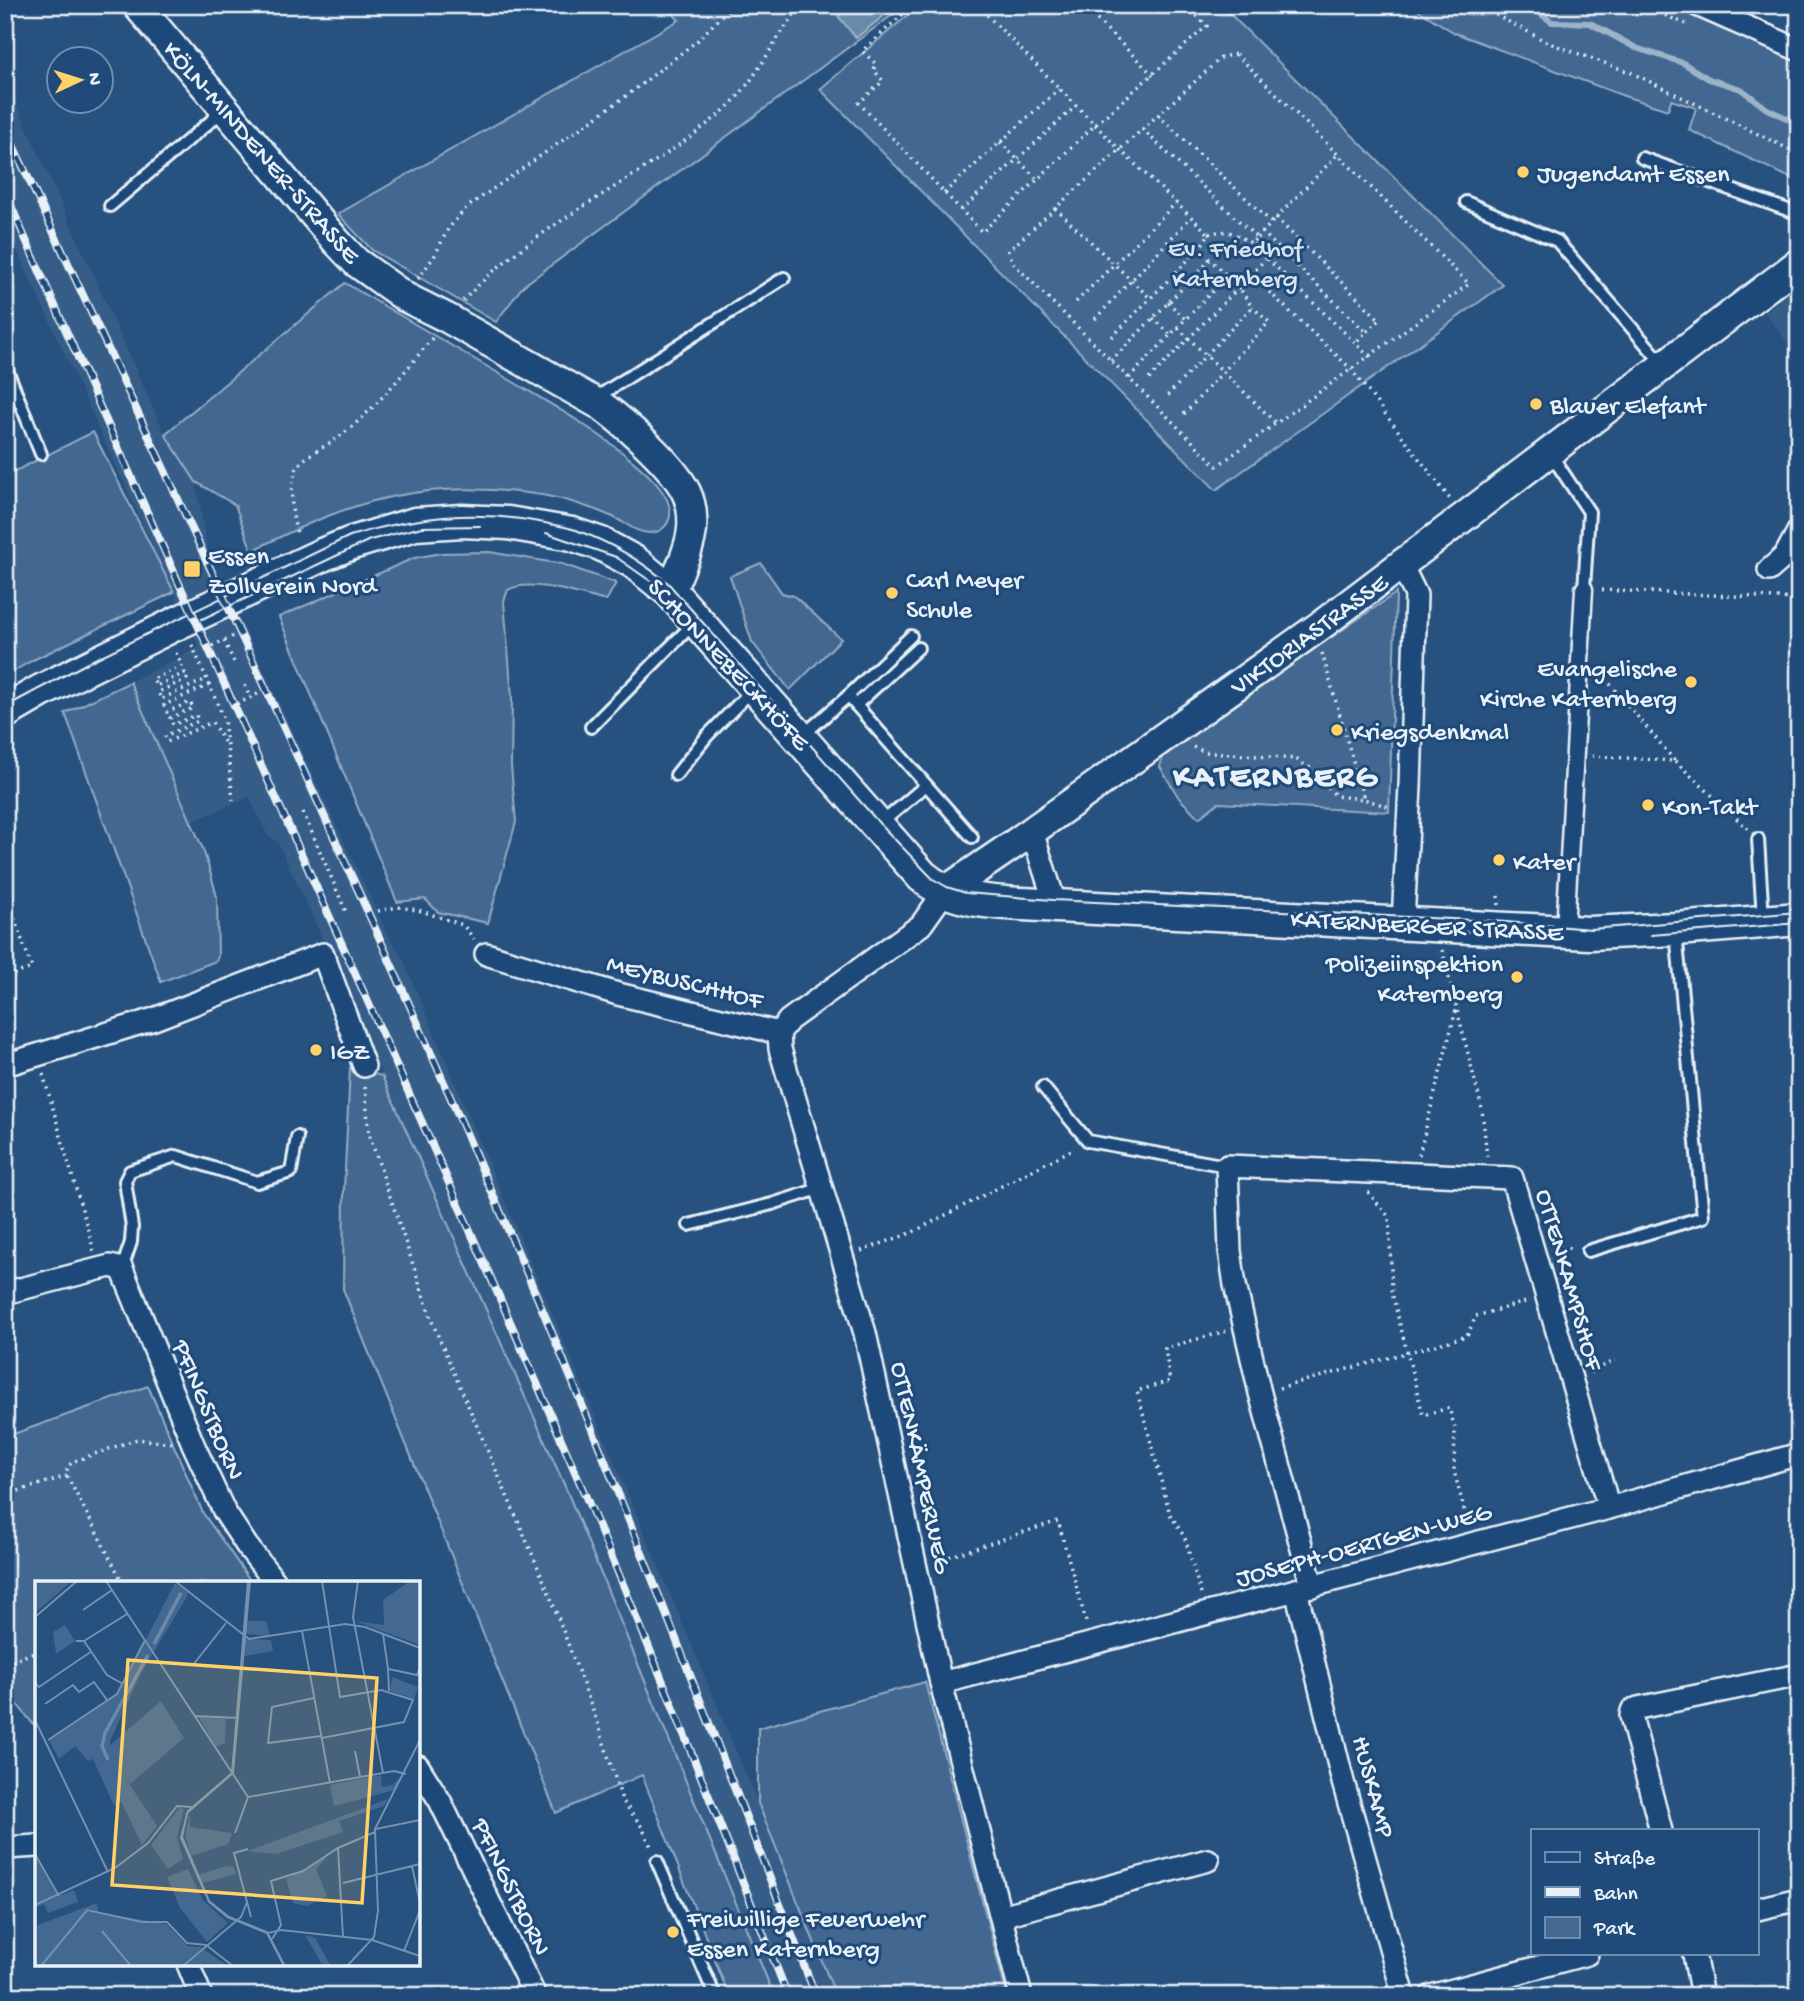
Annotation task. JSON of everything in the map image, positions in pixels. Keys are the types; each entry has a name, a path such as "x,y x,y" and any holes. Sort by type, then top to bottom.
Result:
{"main road":[{"name":"SCHONNEBECKHÖFE","path":"5,712 142,640 352,542 415,524 462,521 508,523 572,534 601,544 634,562 671,592 922,876 945,891"},
{"name":"KATERNBERGER STRASSE","path":"945,891 980,899 1056,906 1589,933 1799,919"}],"street":[{"name":"KÖLN-MINDENER-STRASSE","path":"137,5 356,262 405,297 592,400 646,446 679,481 689,498 692,533 671,592"},
{"path":"1697,5 1799,50"},
{"name":"VIKTORIASTRASSE","path":"945,891 1311,632 1799,263"},
{"path":"1769,570 1786,556 1799,530"},
{"path":"1401,564 1416,595 1403,922"},
{"path":"1565,931 1584,589"},
{"path":"1032,832 1056,906"},
{"name":"MEYBUSCHHOF","path":"486,954 618,994 779,1033 789,1020 921,925 945,891"},
{"path":"5,1065 154,1019 323,954 364,1066"},
{"name":"OTTENKÄMPERWEG","path":"779,1033 780,1049 865,1333 941,1683 1021,1996"},
{"path":"1227,1166 1230,1251 1235,1285 1304,1588"},
{"name":"OTTENKAMPSHOF","path":"1227,1166 1512,1178 1609,1508"},
{"path":"5,1293 98,1269 116,1266 122,1269"},
{"name":"PFINGSTBORN","path":"122,1269 193,1444 224,1511 274,1581"},
{"name":"JOSEPH-OERTGEN-WEG","path":"941,1683 1609,1508 1799,1454"},
{"name":"HUSKAMP","path":"1304,1588 1343,1782 1404,1996"},
{"path":"1660,1829 1632,1712 1638,1708 1799,1675"},
{"name":"PFINGSTBORN","path":"421,1775 535,1996"},
{"path":"5,1848 35,1846"},
{"path":"1001,1916 1208,1860"},
{"path":"1758,1909 1799,1899"},
{"path":"1431,1996 1583,1955"},
{"path":"1694,1955 1702,1996"},
{"path":"189,1966 201,1996"}],"lane":[{"path":"110,206 224,110"},
{"path":"1642,158 1799,214"},
{"path":"1466,202 1557,241 1663,364"},
{"path":"592,400 784,278"},
{"path":"5,365 41,454"},
{"path":"1550,452 1589,512 1584,589"},
{"path":"591,727 697,620"},
{"path":"852,701 911,636"},
{"path":"800,738 852,701 918,648"},
{"path":"676,775 706,736 756,686"},
{"path":"852,701 972,837"},
{"path":"878,827 925,786"},
{"path":"1758,839 1764,922"},
{"path":"1588,1251 1703,1217 1676,929"},
{"path":"1043,1087 1088,1141"},
{"path":"122,1269 131,1242 132,1227 125,1181 130,1171 176,1156 257,1182 290,1172 297,1137"},
{"name":"OTTENKAMPSHOF","path":"1088,1141 1227,1166"},
{"path":"689,1225 822,1188"},
{"path":"657,1861 715,1996"}],"path":[{"path":"405,297 435,256 448,229 466,208 629,94 698,40 732,5"},
{"path":"297,533 294,523 293,486 300,464 335,440 369,411 484,277 510,256 648,167 743,93 779,33 802,5"},
{"path":"913,5 862,51 876,64 874,70 883,81 859,103 982,232 1095,125 1207,26 1186,5"},
{"path":"977,5 1119,149 1209,234"},
{"path":"1082,5 1153,75"},
{"path":"1477,5 1549,43 1632,73 1799,154"},
{"path":"1236,54 1469,284 1217,466 1014,264 1008,251 1158,115 1222,57 1236,54"},
{"path":"944,193 1059,89"},
{"path":"961,210 1076,106"},
{"path":"1158,115 1272,223"},
{"path":"1142,129 1257,238"},
{"path":"1000,142 1038,180"},
{"path":"1251,243 1338,154"},
{"path":"1076,302 1177,203"},
{"path":"1055,208 1150,298"},
{"path":"1095,319 1191,217"},
{"path":"1276,218 1380,320 1355,342"},
{"path":"1112,337 1199,249 1209,234 1230,230 1267,257 1370,357"},
{"path":"1262,232 1366,332"},
{"path":"1184,414 1269,323 1252,307 1239,287 1199,249"},
{"path":"1149,379 1267,257"},
{"path":"1111,361 1210,260"},
{"path":"1251,275 1351,369 1463,517"},
{"path":"1128,378 1227,276"},
{"path":"1168,302 1185,319"},
{"path":"1167,396 1252,307"},
{"path":"1153,318 1171,335"},
{"path":"1178,328 1276,423"},
{"path":"1584,589 1799,599"},
{"path":"1311,632 1324,655 1364,799"},
{"path":"212,646 236,635"},
{"path":"224,640 234,662"},
{"path":"191,645 224,719 233,800"},
{"path":"176,653 182,666 153,679 156,686 185,673 187,679 158,692 161,699 207,679"},
{"path":"1580,676 1605,678 1675,761 1758,839"},
{"path":"209,685 164,705 167,712 190,702 193,708 170,718 173,725 196,715 198,721 165,736 167,742 212,722 225,743"},
{"path":"245,685 250,698"},
{"path":"237,704 262,692"},
{"path":"1166,736 1205,751 1296,759 1310,768 1336,796 1364,799 1408,813"},
{"path":"1575,755 1675,761"},
{"path":"303,812 347,914"},
{"path":"5,892 32,968 5,977"},
{"path":"378,911 405,907 463,925 486,954"},
{"path":"1439,924 1437,942 1445,955 1482,1109 1490,1177"},
{"path":"1415,1174 1457,1006"},
{"path":"37,1055 98,1269"},
{"path":"364,1066 369,1134 433,1324 548,1593 598,1724 622,1800 642,1827 657,1861"},
{"path":"842,1256 911,1233 1088,1141"},
{"path":"1351,1171 1389,1217 1392,1293 1423,1415 1450,1408 1455,1428 1454,1471 1474,1544"},
{"path":"1535,1255 1560,1247 1588,1251"},
{"path":"1260,1393 1467,1336 1476,1316 1547,1297"},
{"path":"1206,1613 1185,1538 1170,1514 1137,1391 1170,1381 1165,1348 1246,1325"},
{"path":"1571,1378 1595,1372 1615,1360"},
{"path":"122,1581 67,1476 67,1468 72,1462 137,1439 193,1444"},
{"path":"5,1495 67,1476"},
{"path":"917,1567 1058,1521 1092,1643"},
{"path":"5,1664 35,1652"}],"shaded area":[{"path":"852,5 897,5 856,38 838,16"},
{"path":"5,79 165,434 196,482 207,550 386,931 404,961 758,1803 836,1996 774,1996 567,1491 348,994 278,843 267,834 249,797 191,822 130,682 199,647 5,224"},
{"path":"1799,280 1799,358 1765,313"}],"green space":[{"path":"665,5 906,5 523,286 496,322 372,250 338,214 679,20"},
{"name":"Ev. Friedhof Katernberg","path":"920,5 1221,5 1503,285 1216,490 820,89"},
{"path":"1410,5 1669,5 1799,58 1799,182 1689,130 1696,108 1671,100 1668,110 1624,96 1455,33"},
{"path":"345,283 556,407 615,447 658,486 669,504 667,524 659,531 646,533 595,510 542,495 500,490 426,491 392,497 324,517 252,551 235,505 196,482 165,434"},
{"path":"93,432 174,592 5,676 5,476"},
{"path":"489,552 562,564 616,583 606,601 542,586 517,586 508,590 504,601 512,697 511,766 516,822 488,923 438,912 425,899 397,902 279,617 414,558 441,553"},
{"path":"761,563 782,593 794,596 841,639 790,690 752,642 730,576"},
{"path":"1396,593 1389,812 1218,803 1199,818 1179,798 1160,767 1164,752"},
{"path":"130,682 203,849 217,897 216,961 161,982 65,713"},
{"path":"350,1068 382,1076 567,1491 774,1996 729,1996 642,1775 556,1813 343,1289 344,1189"},
{"path":"148,1386 203,1513 251,1581 35,1581 33,1724 5,1689 5,1437"},
{"path":"925,1682 1007,1996 836,1996 758,1803 758,1728"}],"waterway":[{"path":"1539,5 1541,14 1552,22 1590,23 1636,48 1683,63 1709,79 1741,89 1767,109 1799,124"}],"tram line":[{"path":"5,707 93,660 350,536 422,519 495,516 577,530 627,554 668,583 880,824 933,879 966,893 1053,900 1493,921 1591,929 1799,912"},
{"path":"202,619 370,540 422,527 480,526"},
{"path":"546,533 616,557 656,585"},
{"path":"1298,923 1550,936"},
{"path":"1651,935 1799,923"}],"railway":[{"path":"5,128 331,830 519,1255 633,1531 816,1996"},
{"path":"5,192 506,1313 631,1604 788,1996"}],"place":[{"name":"Jugendamt Essen","path":"1523,172"},
{"name":"Blauer Elefant","path":"1536,404"},
{"name":"Essen Zollverein Nord","path":"192,569"},
{"name":"Carl Meyer Schule","path":"892,593"},
{"name":"Evangelische Kirche Katernberg","path":"1691,682"},
{"name":"Kriegsdenkmal","path":"1337,730"},
{"name":"Kon-Takt","path":"1648,805"},
{"name":"Kater","path":"1499,860"},
{"name":"Polizeiinspektion Katernberg","path":"1517,977"},
{"name":"IGZ","path":"316,1050"},
{"name":"Freiwillige Feuerwehr Essen Katernberg","path":"673,1932"}],"district":[{"name":"KATERNBERG","path":"1276,773"}]}
